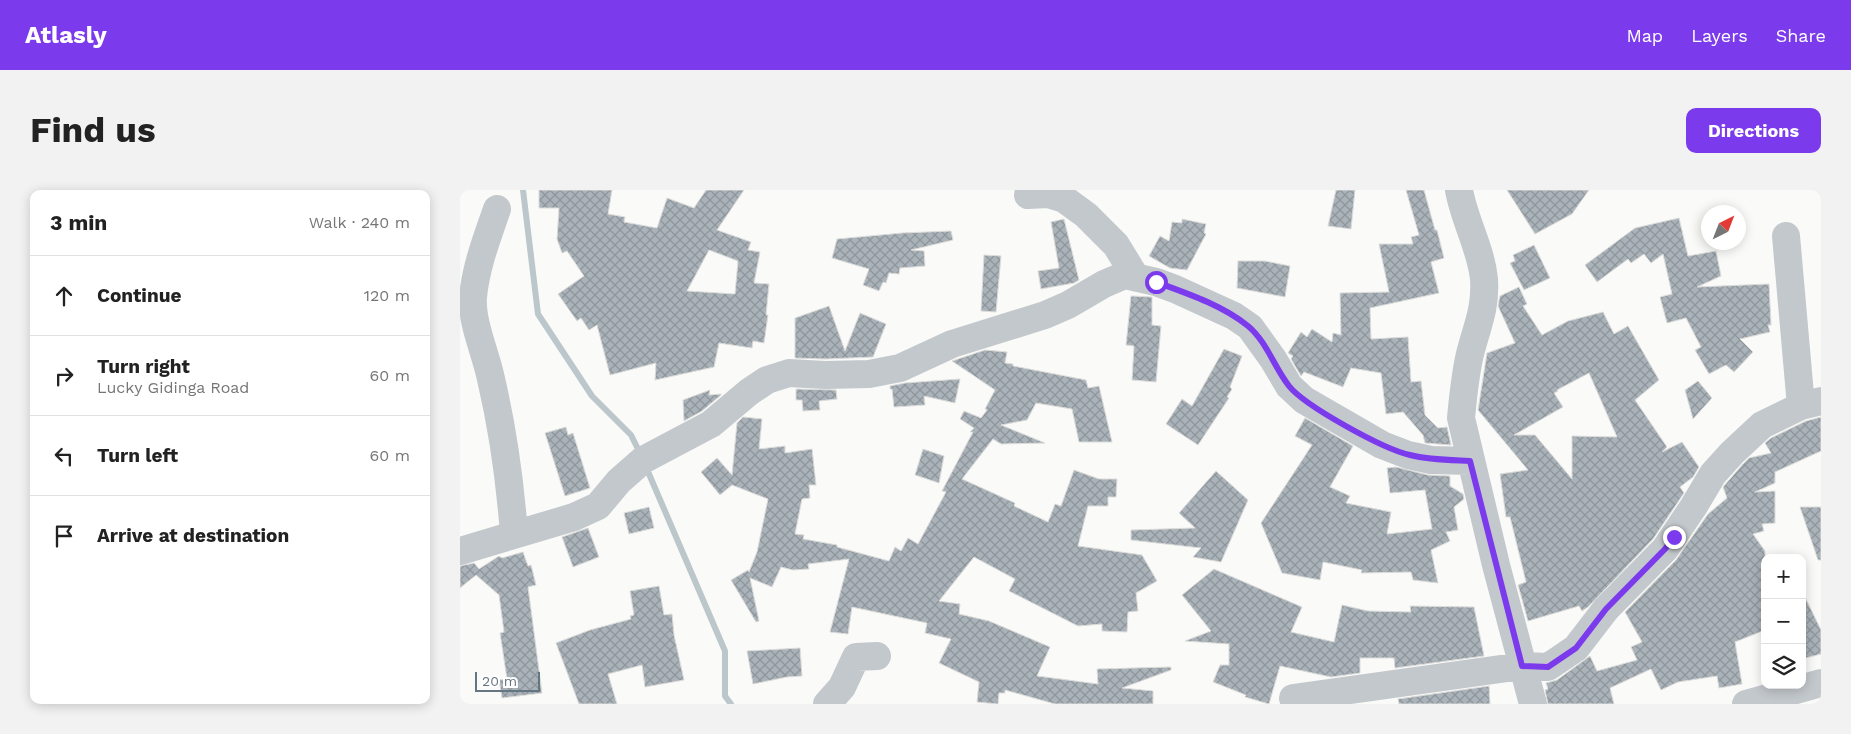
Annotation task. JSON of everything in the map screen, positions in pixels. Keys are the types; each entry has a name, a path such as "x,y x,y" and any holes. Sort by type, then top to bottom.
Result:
{"street":[{"path":"1459,190 1484,277 1481,321 1470,354 1461,418 1470,461 1533,704"},
{"path":"1028,195 1048,194 1064,200 1086,215 1116,245 1136,276"},
{"path":"497,209 478,264 473,299 477,324 501,424 509,477 514,534"},
{"path":"1293,698 1522,666 1548,667 1576,648 1606,609 1665,549 1713,474 1732,453 1762,424 1811,404 1786,236"},
{"path":"460,551 574,517 598,506 619,481 644,460 711,424 749,392 768,380 790,373 825,375 869,374 900,368 952,344 1068,306 1104,284 1125,275 1136,276 1175,289 1234,316 1250,327 1274,359 1289,386 1304,400 1382,445 1408,455 1431,460 1470,461"},
{"path":"827,704 842,687 856,657 877,656"},
{"path":"1746,704 1809,692"}],"building":[{"path":"539,190 612,190 608,214 625,217 624,222 657,228 667,198 694,208 706,190 744,190 717,230 751,242 748,250 760,252 754,283 769,284 766,315 768,315 764,343 753,341 752,348 719,343 714,367 655,380 656,363 610,375 597,325 589,330 581,318 577,321 558,294 584,276 567,251 562,253 557,239 559,208 539,208","holes":["709,250 738,261 735,294 687,291"]},
{"path":"1336,190 1355,190 1351,229 1328,226"},
{"path":"1406,190 1424,190 1435,230 1437,230 1444,258 1431,262 1439,293 1370,308 1371,339 1408,337 1411,382 1421,381 1425,415 1438,428 1447,427 1451,445 1425,443 1423,435 1403,412 1386,414 1381,373 1351,368 1343,387 1304,372 1301,376 1291,359 1293,356 1288,353 1301,332 1307,337 1312,329 1332,342 1333,333 1341,335 1340,293 1389,292 1379,244 1413,244 1411,237 1419,235"},
{"path":"1507,190 1589,190 1572,214 1535,234"},
{"path":"1679,218 1688,256 1716,251 1721,276 1697,287 1769,284 1771,325 1768,325 1770,332 1740,339 1753,352 1734,372 1726,365 1709,374 1695,350 1701,347 1686,318 1667,323 1660,297 1672,294 1663,254 1651,263 1644,254 1631,263 1628,259 1597,282 1585,265 1635,228"},
{"path":"1064,219 1079,280 1074,283 1041,289 1038,271 1059,268 1051,222"},
{"path":"1182,219 1206,224 1204,233 1206,234 1187,270 1170,268 1149,256 1160,236 1169,241 1172,222 1182,223"},
{"path":"951,231 953,240 911,250 924,251 925,266 900,268 899,274 889,273 886,283 883,282 879,291 863,285 869,269 832,258 837,239"},
{"path":"1534,245 1550,278 1524,290 1510,263 1515,261 1513,255"},
{"path":"984,255 1001,256 996,312 981,311"},
{"path":"1238,261 1265,261 1290,266 1285,297 1237,288"},
{"path":"1519,287 1527,304 1523,306 1542,335 1568,321 1603,312 1614,334 1628,326 1659,380 1635,400 1667,447 1662,452 1682,442 1699,467 1693,477 1680,487 1684,493 1653,539 1588,607 1582,611 1579,606 1528,621 1518,585 1526,582 1510,517 1506,517 1500,474 1528,470 1478,410 1487,353 1515,343 1498,306 1500,296","holes":["1589,373 1617,437 1572,436 1572,479 1535,435 1514,435 1563,407 1554,393"]},
{"path":"1131,296 1152,297 1152,325 1161,326 1156,382 1132,380 1134,346 1126,345"},
{"path":"829,306 845,351 860,313 886,324 873,357 795,358 795,318"},
{"path":"1224,349 1242,356 1230,387 1232,389 1227,397 1229,398 1198,445 1166,424 1182,399 1192,406"},
{"path":"985,350 1007,352 1005,363 1013,364 1013,366 1086,380 1088,388 1099,386 1112,442 1079,442 1072,409 1036,403 1027,420 1001,425 1045,443 1001,444 993,439 962,479 1015,503 1014,506 1048,522 1055,504 1061,506 1074,470 1099,479 1117,479 1116,497 1108,497 1108,506 1088,506 1078,546 1142,555 1157,581 1136,593 1138,611 1128,612 1127,632 1102,631 1102,624 1078,626 1009,591 1015,579 974,557 939,601 960,604 959,614 989,621 1050,647 1037,676 1098,684 1097,669 1171,667 1171,670 1122,688 1153,691 1153,704 1055,704 1005,690 1005,693 999,693 998,704 977,702 979,682 939,663 951,639 925,633 927,623 852,607 848,634 830,632 849,559 808,564 809,569 793,570 781,567 772,587 750,578 759,621 756,622 731,580 748,570 749,572 757,552 768,499 732,485 720,495 701,472 717,458 732,475 737,423 743,417 762,419 759,449 785,446 785,453 812,449 816,485 809,485 810,498 802,499 795,534 804,535 803,539 837,545 837,547 889,561 895,547 901,551 908,538 918,544 946,492 942,491 973,432 970,432 974,428 960,419 964,411 981,418 987,410 985,409 995,390 952,361"},
{"path":"960,379 955,403 924,396 925,405 894,407 890,386"},
{"path":"1698,381 1712,398 1693,419 1685,390"},
{"path":"796,389 836,390 837,399 819,401 820,410 803,411 802,400 796,400"},
{"path":"710,390 709,395 721,395 702,411 684,421 683,400"},
{"path":"1821,417 1821,451 1775,472 1775,483 1755,492 1775,491 1775,523 1762,524 1764,531 1753,534 1765,551 1765,554 1761,554 1761,632 1735,642 1742,684 1719,688 1717,676 1678,682 1661,690 1651,669 1610,688 1614,704 1548,704 1545,690 1548,689 1546,683 1557,680 1590,656 1597,671 1637,660 1631,647 1642,642 1625,612 1676,560 1708,514 1727,498 1723,487 1743,464 1749,458 1771,453 1765,443 1771,438 1806,421"},
{"path":"1305,418 1353,446 1330,487 1350,496 1346,503 1391,512 1387,534 1432,529 1425,490 1390,493 1387,468 1396,467 1428,475 1450,476 1450,486 1463,494 1464,499 1454,507 1458,530 1446,532 1450,541 1431,550 1438,583 1413,580 1411,572 1361,573 1362,570 1323,562 1320,580 1282,573 1261,523 1312,445 1295,436"},
{"path":"566,427 568,435 573,433 590,488 565,496 545,433"},
{"path":"923,449 944,456 939,483 915,475"},
{"path":"1216,471 1248,500 1221,562 1193,557 1201,548 1131,540 1131,530 1195,528 1179,513"},
{"path":"649,507 654,528 629,534 624,513"},
{"path":"1800,507 1821,507 1821,560 1818,560"},
{"path":"588,528 599,557 573,567 562,537"},
{"path":"523,552 528,566 531,565 536,585 528,587 542,693 502,698 499,680 507,679 500,633 504,632 499,595 476,575 460,588 460,566 474,563 479,569 499,556 502,558"},
{"path":"1214,569 1302,607 1291,632 1334,642 1342,605 1368,611 1411,612 1410,606 1474,607 1484,656 1395,668 1394,658 1360,658 1360,673 1331,677 1280,666 1269,704 1245,697 1246,695 1213,682 1220,665 1229,665 1229,644 1185,641 1211,631 1182,595"},
{"path":"659,586 664,615 672,614 674,635 684,680 645,687 642,665 608,674 617,704 579,704 556,643 590,630 631,619 630,616 634,615 630,591"},
{"path":"1806,599 1821,630 1821,654 1806,658"},
{"path":"800,648 802,676 753,684 747,651"},
{"path":"1489,686 1490,704 1399,704 1398,699"}],"waterway":[{"path":"523,190 538,314 592,396 631,435 640,453"},
{"path":"646,467 725,651 725,696 731,704"}],"route":[{"path":"1156,282 1234,316 1250,327 1274,359 1289,386 1304,400 1331,416 1382,445 1408,455 1431,460 1470,461 1522,666 1548,667 1576,648 1606,609 1665,549 1674,537"}]}
